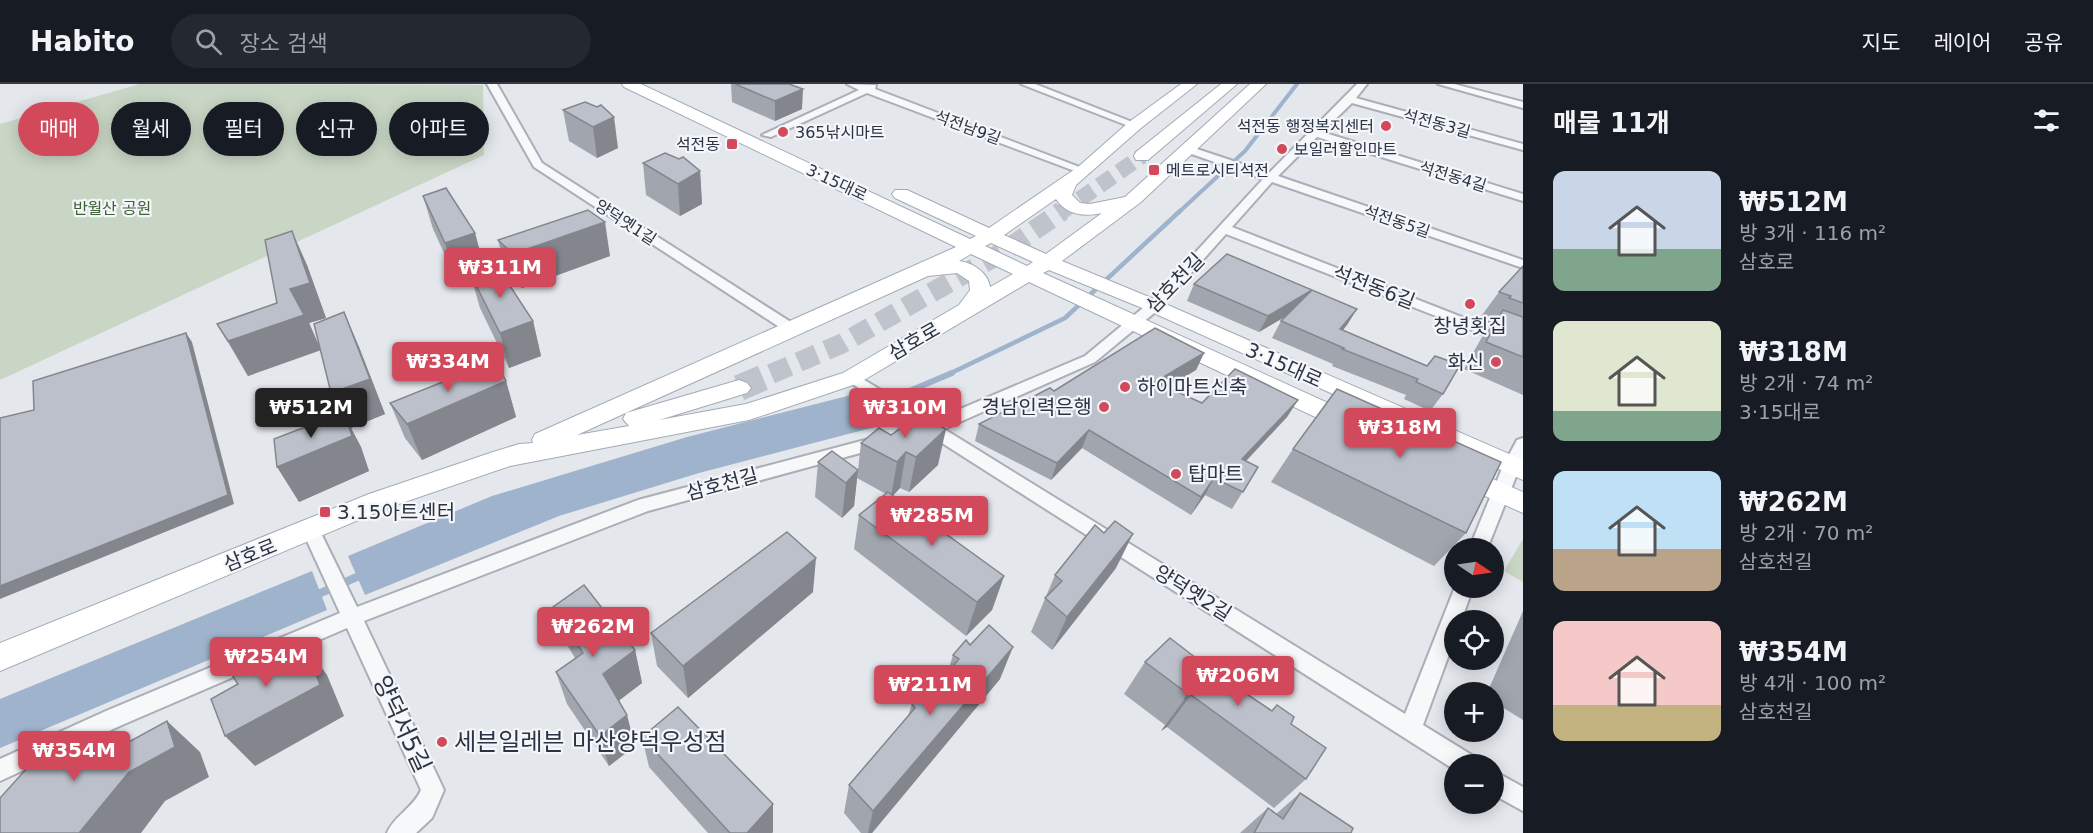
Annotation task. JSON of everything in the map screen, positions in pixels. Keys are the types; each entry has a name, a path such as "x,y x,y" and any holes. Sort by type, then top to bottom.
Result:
{"main road":[{"name":"3·15대로","path":"629,84 971,246 1149,304 1517,469"},
{"name":"3·15대로","path":"654,84 992,234 1046,271 1129,322 1370,433"},
{"name":"삼호로","path":"502,458 911,276 971,246 1017,219 1077,176 1135,125 1190,84"},
{"path":"1142,156 1230,84"},
{"name":"삼호로","path":"502,458 749,412 858,382 966,311 1046,271 1192,151 1259,84"},
{"path":"1077,176 1063,195 1066,202 1075,208 1091,210 1135,198"},
{"path":"911,276 943,268 961,267 979,279 980,290 966,311"},
{"name":"삼호로","path":"0,657 378,501 502,458 739,388"},
{"path":"1435,462 1523,503"}],"street":[{"name":"양덕옛1길","path":"492,84 538,165 792,329"},
{"name":"석전남9길","path":"852,84 1077,176"},
{"path":"767,135 879,84"},
{"path":"1026,84 1135,125"},
{"name":"삼호천길","path":"0,770 349,612 644,505 926,424 1090,359 1225,229 1265,176 1315,133 1362,84"},
{"path":"1443,84 1523,105"},
{"name":"석전동3길","path":"1350,99 1523,147"},
{"name":"석전동4길","path":"1315,133 1523,198"},
{"name":"석전동5길","path":"1192,151 1523,264"},
{"name":"석전동6길","path":"1225,229 1523,345"},
{"name":"양덕옛2길","path":"858,382 1449,754"},
{"path":"1482,538 1500,492 1517,469 1523,444"},
{"name":"양덕서5길","path":"311,530 433,790 424,810 399,833"},
{"path":"1410,730 1460,598"},
{"path":"1504,788 1523,800"}],"green space":[{"name":"반월산 공원","path":"140,84 483,85 483,102 389,102 389,156 482,156 0,380 0,124 18,119 18,156 99,156 99,102 77,102"},
{"path":"1523,539 1523,582 1504,571"}],"water":[{"path":"855,394 898,421 699,473 559,516 365,595 348,556 492,496 687,437"},
{"path":"312,571 327,610 0,748 0,699"}],"building":[{"path":"735,84 789,84 803,89 775,101"},
{"path":"585,102 597,107 601,105 614,117 593,127 563,110"},
{"path":"665,153 679,159 683,157 700,171 678,184 643,163"},
{"path":"446,188 475,233 445,243 423,196"},
{"path":"588,210 605,222 513,254 498,240"},
{"path":"292,231 310,283 290,289 304,315 228,341 217,324 277,303 265,240"},
{"path":"1227,254 1357,309 1340,329 1427,366 1435,356 1460,365 1443,394 1416,382 1418,379 1342,349 1344,348 1281,321 1312,290 1268,316 1194,284"},
{"path":"495,263 533,321 500,333 470,273"},
{"path":"1523,266 1523,303 1499,292"},
{"path":"1503,310 1523,317 1523,357 1486,342"},
{"path":"344,312 370,379 331,393 314,324"},
{"path":"1155,328 1204,353 1155,382 1202,403 1235,369 1298,400 1242,459 1258,467 1243,492 1214,478 1201,497 1089,430 1057,463 979,424 1050,388 1054,391"},
{"path":"186,333 228,495 0,586 0,418 34,410 33,381"},
{"path":"495,361 506,381 407,424 390,403"},
{"path":"1337,389 1501,462 1466,533 1293,449"},
{"path":"344,412 352,436 277,467 274,439"},
{"path":"919,415 946,429 916,457 906,452 897,462 861,443 879,428 891,435"},
{"path":"832,451 858,470 846,483 818,462"},
{"path":"888,492 1004,576 977,602 859,515"},
{"path":"1115,521 1133,534 1067,617 1045,598 1062,581 1055,575 1095,525 1104,533"},
{"path":"787,532 816,558 683,666 651,633"},
{"path":"584,585 635,650 603,674 627,715 600,736 556,672 583,653 553,607"},
{"path":"989,625 1013,647 873,811 849,785 915,708 912,704 923,690 928,694 959,659 953,655 966,640 970,645"},
{"path":"1170,638 1205,665 1209,658 1228,670 1220,676 1272,711 1277,705 1294,717 1291,724 1326,748 1306,779 1191,695 1184,700 1188,694 1145,662"},
{"path":"303,642 320,685 225,736 211,699 238,684 232,675"},
{"path":"678,707 773,804 747,833 730,833 642,737"},
{"path":"167,721 175,747 129,772 79,833 0,833 0,798 57,735 116,749"},
{"path":"1300,793 1353,828 1351,833 1254,833 1268,808 1283,819"}],"waterway":[{"path":"1178,213 1245,151 1297,84"},
{"path":"949,374 1065,318 1180,211"},
{"path":"867,409 952,373"},
{"path":"356,578 362,575"},
{"path":"314,596 359,576"}],"tunnel":[{"path":"1060,213 1142,156"},
{"path":"771,374 841,344 1003,252 1062,211"},
{"path":"739,388 774,373"}],"place":[{"name":"석전동 행정복지센터","path":"1386,126"},
{"name":"365낚시마트","path":"783,132"},
{"name":"석전동","path":"732,144"},
{"name":"보일러할인마트","path":"1282,149"},
{"name":"메트로시티석전","path":"1154,170"},
{"name":"창녕횟집","path":"1470,304"},
{"name":"화신","path":"1496,362"},
{"name":"하이마트신축","path":"1125,387"},
{"name":"경남인력은행","path":"1104,407"},
{"name":"탑마트","path":"1176,474"},
{"name":"3.15아트센터","path":"325,512"},
{"name":"세븐일레븐 마산양덕우성점","path":"442,742"}]}
